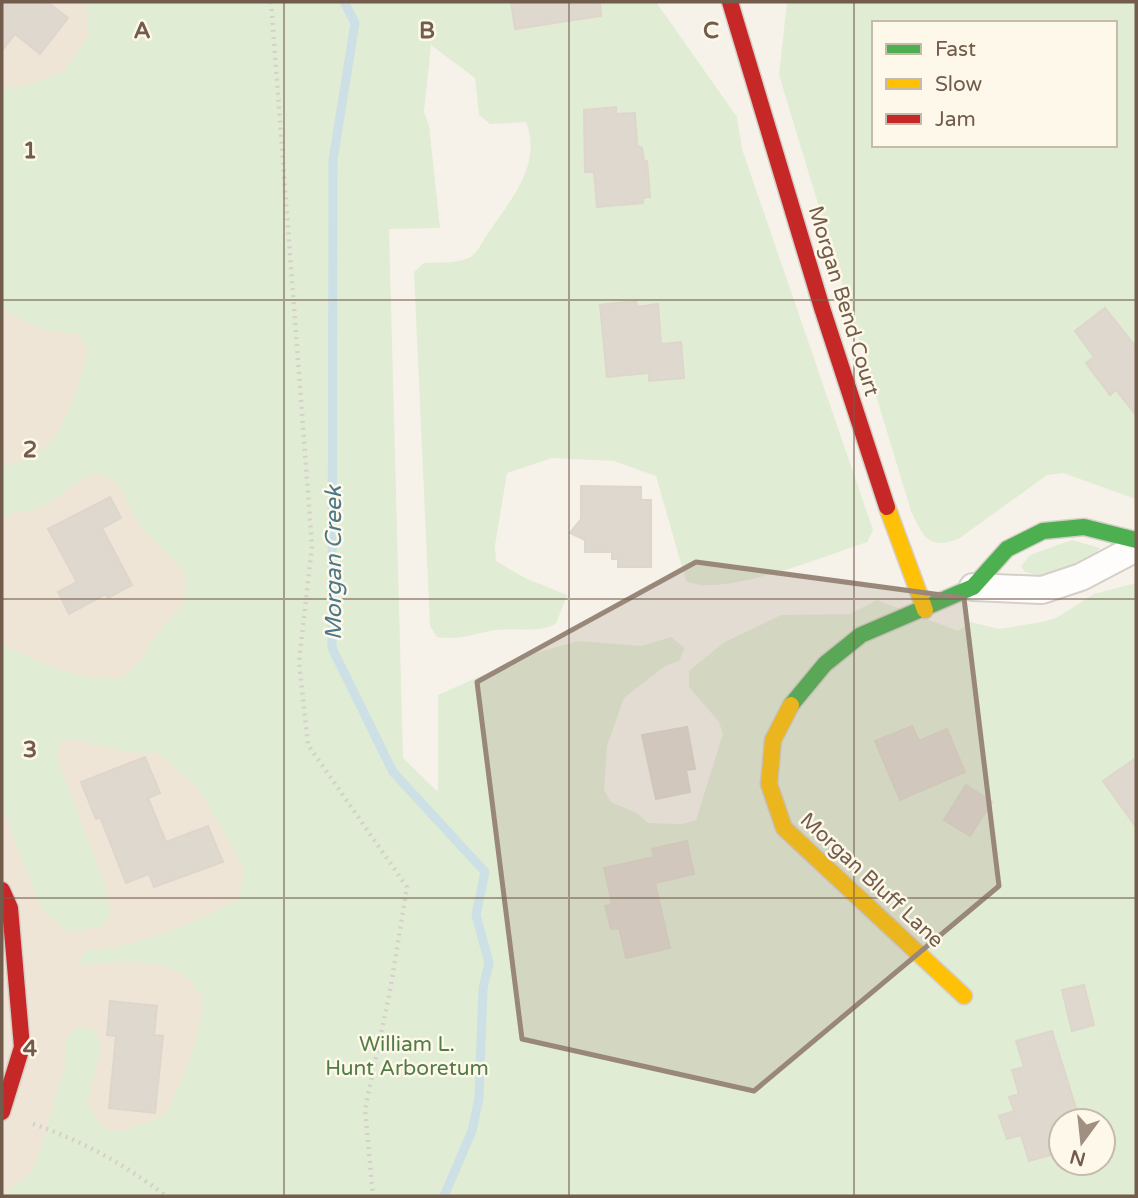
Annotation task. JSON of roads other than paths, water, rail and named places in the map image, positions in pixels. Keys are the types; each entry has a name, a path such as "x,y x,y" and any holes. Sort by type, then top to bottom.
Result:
{"street":[{"name":"Morgan Bend Court","path":"730,2 900,548 925,610"},
{"path":"973,587 1007,549 1043,531 1084,527 1136,540"},
{"path":"973,587 1042,590 1081,577 1136,548"},
{"name":"Morgan Bluff Lane","path":"964,996 784,828 769,784 769,762 781,720 825,664 861,635 925,610 973,587"},
{"path":"2,890 9,908 22,1047 2,1112"}],"waterway":[{"name":"Morgan Creek","path":"344,2 355,23 333,160 332,648 393,772 485,872 476,915 489,963 483,988 479,1098 472,1131 444,1196"}],"park label":[{"name":"William L. Hunt Arboretum","path":"407,1056"}]}
